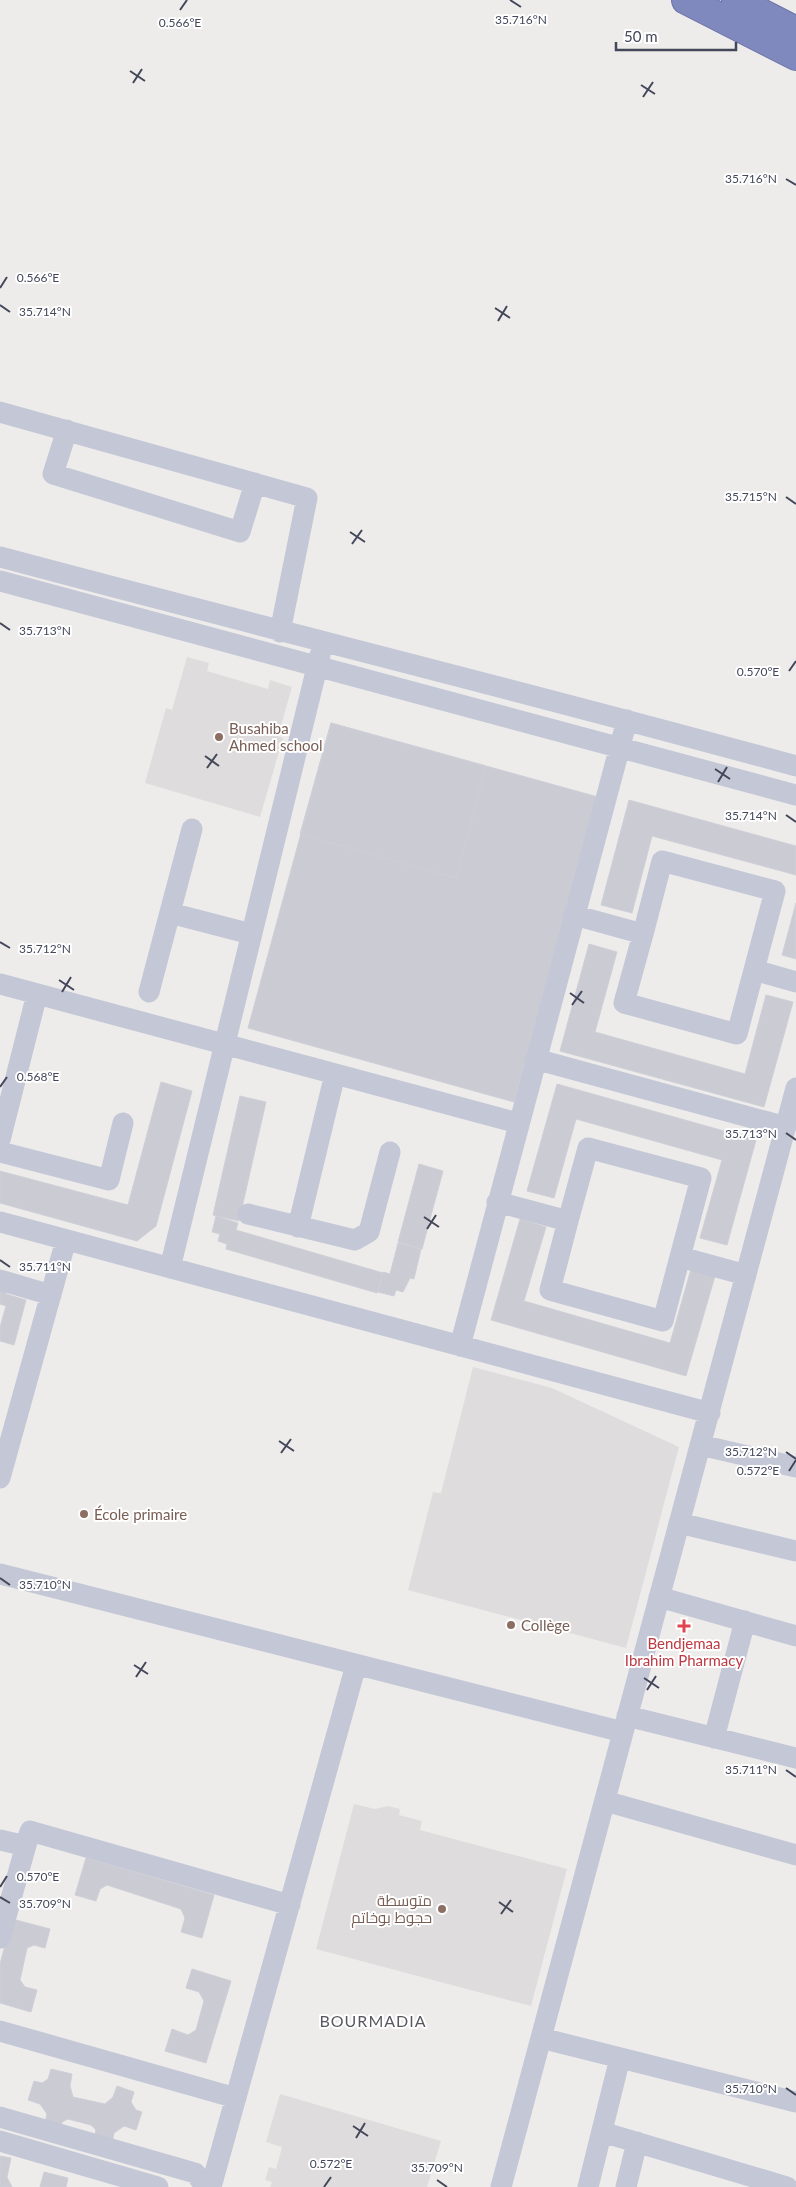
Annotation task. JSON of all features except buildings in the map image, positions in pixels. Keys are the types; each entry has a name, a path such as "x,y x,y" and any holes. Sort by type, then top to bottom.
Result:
{"highway":[{"path":"686,0 796,56"},
{"path":"736,0 796,31"}],"street":[{"path":"0,412 307,498 280,632"},
{"path":"67,430 53,474 240,532 255,483"},
{"path":"0,557 796,766"},
{"path":"0,581 317,668 796,795"},
{"path":"170,1268 323,643"},
{"path":"460,1346 626,720"},
{"path":"149,992 192,829"},
{"path":"662,860 775,891 737,1034 624,1003 643,934 662,860"},
{"path":"170,913 251,934"},
{"path":"574,915 643,934"},
{"path":"754,970 796,982"},
{"path":"0,984 518,1123"},
{"path":"0,1140 37,994"},
{"path":"536,1059 786,1127"},
{"path":"298,1227 335,1074"},
{"path":"501,2187 746,1275 788,1151 786,1127 796,1088"},
{"path":"0,1152 109,1180 124,1123"},
{"path":"588,1148 701,1178 662,1321 550,1290 568,1221 588,1148"},
{"path":"248,1214 355,1240 369,1232 390,1152"},
{"path":"497,1202 568,1221"},
{"path":"0,1222 710,1413"},
{"path":"0,1478 66,1240"},
{"path":"680,1257 746,1275"},
{"path":"0,1280 51,1295"},
{"path":"700,1445 796,1467"},
{"path":"679,1522 796,1551"},
{"path":"0,1574 356,1665 625,1724 795,1753"},
{"path":"659,1597 796,1636"},
{"path":"714,1738 745,1622"},
{"path":"211,2187 356,1665"},
{"path":"604,1801 796,1854"},
{"path":"2,1926 30,1831 290,1905"},
{"path":"0,1840 26,1846"},
{"path":"0,2031 236,2098"},
{"path":"541,2038 796,2102"},
{"path":"588,2187 620,2058"},
{"path":"0,2117 195,2173 206,2187"},
{"path":"602,2132 787,2187"},
{"path":"0,2141 158,2187"},
{"path":"626,2187 636,2142"}],"shaded area":[{"name":"Busahiba Ahmed school","path":"187,657 209,663 207,671 268,689 270,680 292,687 278,736 283,738 260,817 145,783 166,708 172,710"},
{"path":"473,1367 552,1388 679,1447 626,1648 408,1590 433,1492 441,1493"},
{"name":"متوسطة حجوط بوخاتم","path":"354,1804 375,1809 388,1806 400,1809 399,1815 422,1821 420,1830 567,1869 531,2006 316,1949"},
{"path":"280,2094 441,2141 427,2187 270,2187 272,2182 265,2180 269,2167 276,2169 282,2147 266,2142"}],"place":[{"name":"Busahiba Ahmed school","path":"219,737"},
{"name":"École primaire","path":"84,1514"},
{"name":"Collège","path":"511,1625"},
{"name":"Bendjemaa Ibrahim Pharmacy","path":"684,1626"},
{"name":"متوسطة حجوط بوخاتم","path":"442,1909"}],"district":[{"name":"BOURMADIA","path":"373,2020"}]}
